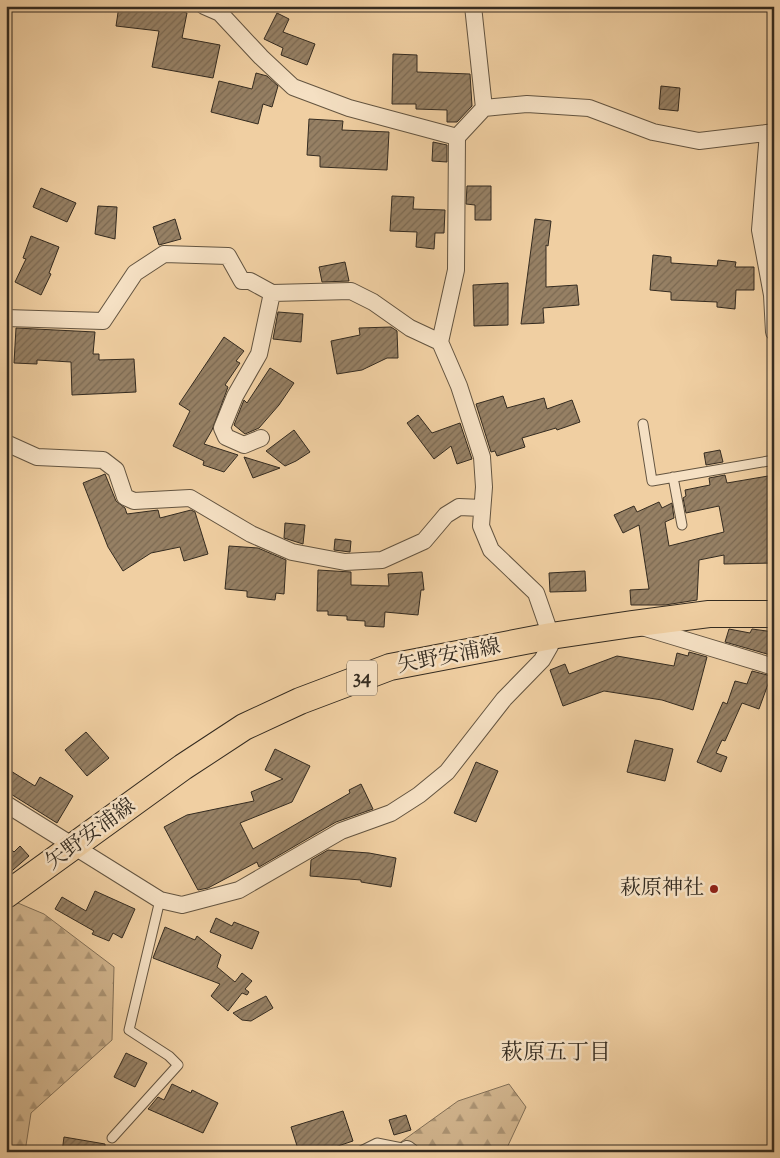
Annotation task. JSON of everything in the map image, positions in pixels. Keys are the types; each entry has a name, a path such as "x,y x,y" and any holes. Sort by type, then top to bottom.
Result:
{"main road":[{"name":"矢野安浦線","path":"6,895 183,768 244,727 300,701 390,667 551,636 632,624 709,614 774,614"}],"street":[{"path":"204,6 220,13 261,58 293,87 349,108 457,137"},
{"path":"473,6 484,108"},
{"path":"6,804 160,900 182,905 239,890 342,831 391,813 419,795 447,772 504,699 542,660 550,646 551,636 536,593 491,550 481,526 484,487 482,457 459,386 440,342 456,270 457,137 484,108 527,104 589,108 653,132 699,141 771,132 760,230 773,295 774,332"},
{"path":"6,318 103,321 136,273 164,254 228,256 242,281 250,281 272,293 351,291 373,302 410,328 440,342"},
{"path":"261,438 244,445 226,437 222,428 235,396 259,354 272,293"},
{"path":"6,442 37,457 103,460 116,470 125,497 134,501 190,498 251,534 292,552 344,562 382,560 424,541 446,515 459,507 482,508"},
{"path":"632,624 774,667"}],"lane":[{"path":"643,424 652,481 774,460"},
{"path":"673,477 682,525"},
{"path":"112,1138 178,1065 169,1056 129,1030 160,900"},
{"path":"359,1152 377,1143 409,1150"}],"green space":[{"path":"6,898 44,914 114,967 112,1040 31,1113 25,1152 6,1152"},
{"path":"509,1084 526,1107 505,1152 387,1152 458,1101"}],"building":[{"path":"119,6 160,6 187,13 182,38 220,45 213,78 152,67 159,31 116,26"},
{"path":"277,13 289,19 283,32 315,44 307,65 281,55 283,48 264,39"},
{"path":"393,54 417,55 417,72 470,74 472,106 457,122 447,122 447,110 416,109 416,104 392,104"},
{"path":"256,73 267,76 278,86 272,107 263,104 258,124 211,112 219,81 252,89"},
{"path":"661,86 680,88 678,111 659,109"},
{"path":"309,119 343,121 342,130 389,132 387,170 320,167 320,156 307,155"},
{"path":"433,142 447,145 447,162 432,161"},
{"path":"467,186 491,186 491,220 475,220 475,205 466,204"},
{"path":"41,188 76,203 67,222 33,207"},
{"path":"392,196 414,197 413,209 445,210 444,233 435,233 434,249 416,247 417,232 390,231"},
{"path":"98,206 117,207 115,239 95,234"},
{"path":"175,219 181,239 159,245 153,227"},
{"path":"535,219 551,221 548,246 546,245 546,287 577,285 579,305 543,308 544,323 521,324"},
{"path":"31,236 59,247 49,273 51,274 41,295 15,282 26,259 23,258"},
{"path":"653,255 671,257 671,263 717,266 718,260 736,262 735,267 754,267 754,290 736,290 735,309 717,307 717,302 671,300 671,292 650,290"},
{"path":"345,262 349,281 322,282 319,267"},
{"path":"508,283 508,325 474,326 473,285"},
{"path":"278,312 303,314 301,342 273,339"},
{"path":"391,327 397,331 398,358 387,358 362,370 337,374 331,341 360,335 359,328"},
{"path":"16,328 95,332 93,354 99,354 99,360 134,359 136,392 72,395 71,362 37,360 37,364 14,363"},
{"path":"224,337 244,351 236,361 240,363 225,385 228,387 212,430 204,444 238,455 224,472 203,465 204,461 173,446 190,411 179,404"},
{"path":"270,368 294,383 279,405 259,428 245,434 234,425 244,400 247,403"},
{"path":"503,396 507,408 544,398 547,409 572,400 580,422 557,430 556,428 522,438 525,447 497,456 495,451 491,452 476,404"},
{"path":"418,415 432,433 460,423 472,459 457,464 451,446 434,459 407,423"},
{"path":"294,430 310,452 285,466 266,451"},
{"path":"720,450 723,462 706,465 704,453"},
{"path":"244,457 280,468 253,478"},
{"path":"105,474 116,501 125,508 127,514 158,510 160,518 191,510 195,512 208,554 184,561 180,547 151,553 123,571 108,547 83,483"},
{"path":"725,475 727,483 774,475 774,563 724,564 724,555 699,560 697,600 665,605 631,605 630,590 649,589 639,525 623,533 614,515 634,506 637,512 659,502 662,508 672,503 674,518 665,522 669,546 724,532 719,506 686,513 683,498 686,496 685,490 710,485 709,478"},
{"path":"285,523 305,525 303,544 284,538"},
{"path":"335,539 351,541 350,552 334,550"},
{"path":"229,546 258,548 286,560 284,594 276,593 275,600 247,597 247,591 225,589"},
{"path":"318,570 351,572 351,585 389,586 388,574 422,572 424,590 421,590 418,615 385,612 384,627 365,626 365,621 347,620 347,616 328,615 328,611 317,611"},
{"path":"585,571 586,591 550,592 549,573"},
{"path":"729,629 750,633 752,629 774,632 774,656 725,642"},
{"path":"689,652 707,657 693,710 662,700 604,691 563,706 550,670 565,664 569,674 617,656 674,666 677,653 688,656"},
{"path":"752,671 771,676 759,709 742,703 725,741 722,740 716,753 727,757 721,772 697,762 723,702 727,704 735,681 747,684"},
{"path":"86,732 109,758 87,776 65,750"},
{"path":"635,740 673,749 665,781 627,772"},
{"path":"275,749 310,766 292,802 240,823 253,849 350,793 349,790 361,784 373,809 336,822 259,867 257,862 208,888 198,890 164,827 187,815 254,801 251,792 283,779 265,770"},
{"path":"476,762 498,771 476,822 454,813"},
{"path":"6,768 35,786 40,777 73,796 57,823 6,791"},
{"path":"6,845 14,852 20,846 29,856 6,876"},
{"path":"328,850 369,853 396,858 391,887 361,882 361,880 310,876 311,860"},
{"path":"95,891 135,909 122,938 113,933 109,941 92,934 94,931 55,909 62,897 86,911"},
{"path":"216,918 232,926 234,922 259,932 252,949 210,932"},
{"path":"165,927 195,940 197,936 221,955 217,967 235,982 242,973 252,981 245,989 249,992 247,995 242,993 228,1011 211,996 220,984 153,958"},
{"path":"266,996 273,1008 251,1021 242,1020 233,1013"},
{"path":"126,1053 147,1063 135,1087 114,1077"},
{"path":"172,1084 191,1093 192,1090 218,1103 203,1133 148,1109 158,1097 164,1100"},
{"path":"343,1111 353,1141 320,1152 299,1152 291,1127"},
{"path":"406,1115 411,1130 394,1135 389,1120"},
{"path":"64,1137 105,1144 105,1152 62,1152"}],"place":[{"name":"萩原神社","path":"714,889"}],"district":[{"name":"萩原五丁目","path":"556,1054"}]}
